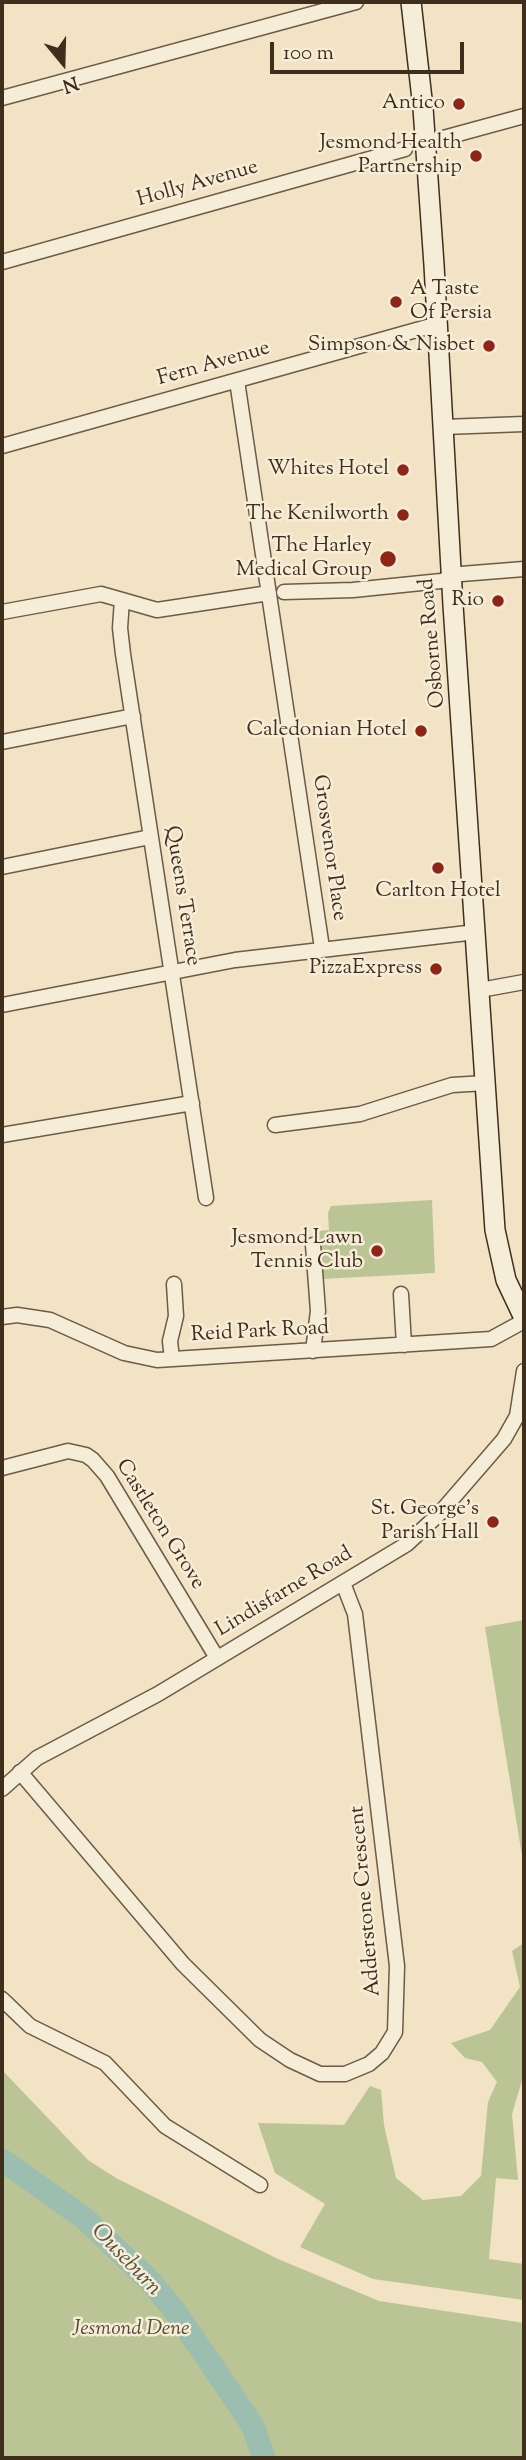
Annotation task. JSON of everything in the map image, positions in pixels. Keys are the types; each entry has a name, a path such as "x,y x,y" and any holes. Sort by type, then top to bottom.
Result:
{"main road":[{"name":"Osborne Road","path":"411,2 425,143 438,324 452,577 497,1240 506,1279 524,1320"}],"street":[{"path":"2,98 356,2"},
{"path":"425,143 524,116"},
{"name":"Holly Avenue","path":"2,262 405,149"},
{"name":"Fern Avenue","path":"2,446 438,324"},
{"name":"Grosvenor Place","path":"237,381 277,593 322,948"},
{"path":"444,427 524,424"},
{"path":"2,612 93,594 157,610 277,593 353,590 524,569"},
{"name":"Queens Terrace","path":"122,600 120,628 206,1198"},
{"path":"2,742 133,716"},
{"path":"2,867 150,837"},
{"path":"2,1005 171,971 322,948 477,932"},
{"path":"480,990 524,982"},
{"path":"275,1125 360,1114 452,1085 486,1083"},
{"path":"2,1135 192,1103"},
{"path":"313,1245 318,1311 313,1350"},
{"path":"172,1359 170,1341 176,1316 174,1284"},
{"path":"401,1294 404,1345"},
{"name":"Reid Park Road","path":"2,1317 25,1316 50,1320 142,1359 491,1339 524,1320"},
{"name":"Lindisfarne Road","path":"2,1789 47,1753 158,1694 407,1544 440,1513 504,1439 516,1416 524,1371"},
{"name":"Castleton Grove","path":"2,1468 68,1451 86,1455 93,1461 107,1476 217,1658"},
{"name":"Adderstone Crescent","path":"20,1772 183,1964 260,2040 290,2060 320,2074 345,2074 369,2064 382,2053 395,2032 397,1966 355,1614 343,1583"},
{"path":"2,1999 30,2026 105,2063 165,2126 260,2185"}],"green space":[{"name":"Jesmond Lawn Tennis Club","path":"432,1200 435,1273 322,1279 319,1231 329,1230 328,1213 331,1206"},
{"path":"524,1620 524,1868 485,1627"},
{"path":"524,1943 524,2074 512,2114 518,2180 496,2178 489,2259 524,2264 524,2300 373,2279 300,2247 325,2204 275,2173 258,2123 344,2125 370,2086 381,2090 384,2125 396,2178 423,2200 461,2196 481,2176 488,2102 497,2082 482,2062 465,2058 451,2043 490,2030 520,1987 512,1951"},
{"name":"Jesmond Dene","path":"2,2070 88,2160 116,2178 278,2259 379,2301 524,2323 524,2458 2,2458"}],"waterway":[{"name":"Ouseburn","path":"2,2160 84,2218 150,2281 175,2311 253,2426 264,2458"}],"place":[{"name":"Antico","path":"459,104"},
{"name":"Jesmond Health Partnership","path":"476,156"},
{"name":"A Taste Of Persia","path":"396,302"},
{"name":"Simpson & Nisbet","path":"489,346"},
{"name":"Whites Hotel","path":"403,470"},
{"name":"The Kenilworth","path":"403,515"},
{"name":"The Harley Medical Group","path":"388,559"},
{"name":"Rio","path":"498,601"},
{"name":"Caledonian Hotel","path":"421,731"},
{"name":"Carlton Hotel","path":"438,868"},
{"name":"PizzaExpress","path":"436,969"},
{"name":"Jesmond Lawn Tennis Club","path":"377,1251"},
{"name":"St. George's Parish Hall","path":"493,1522"}]}
